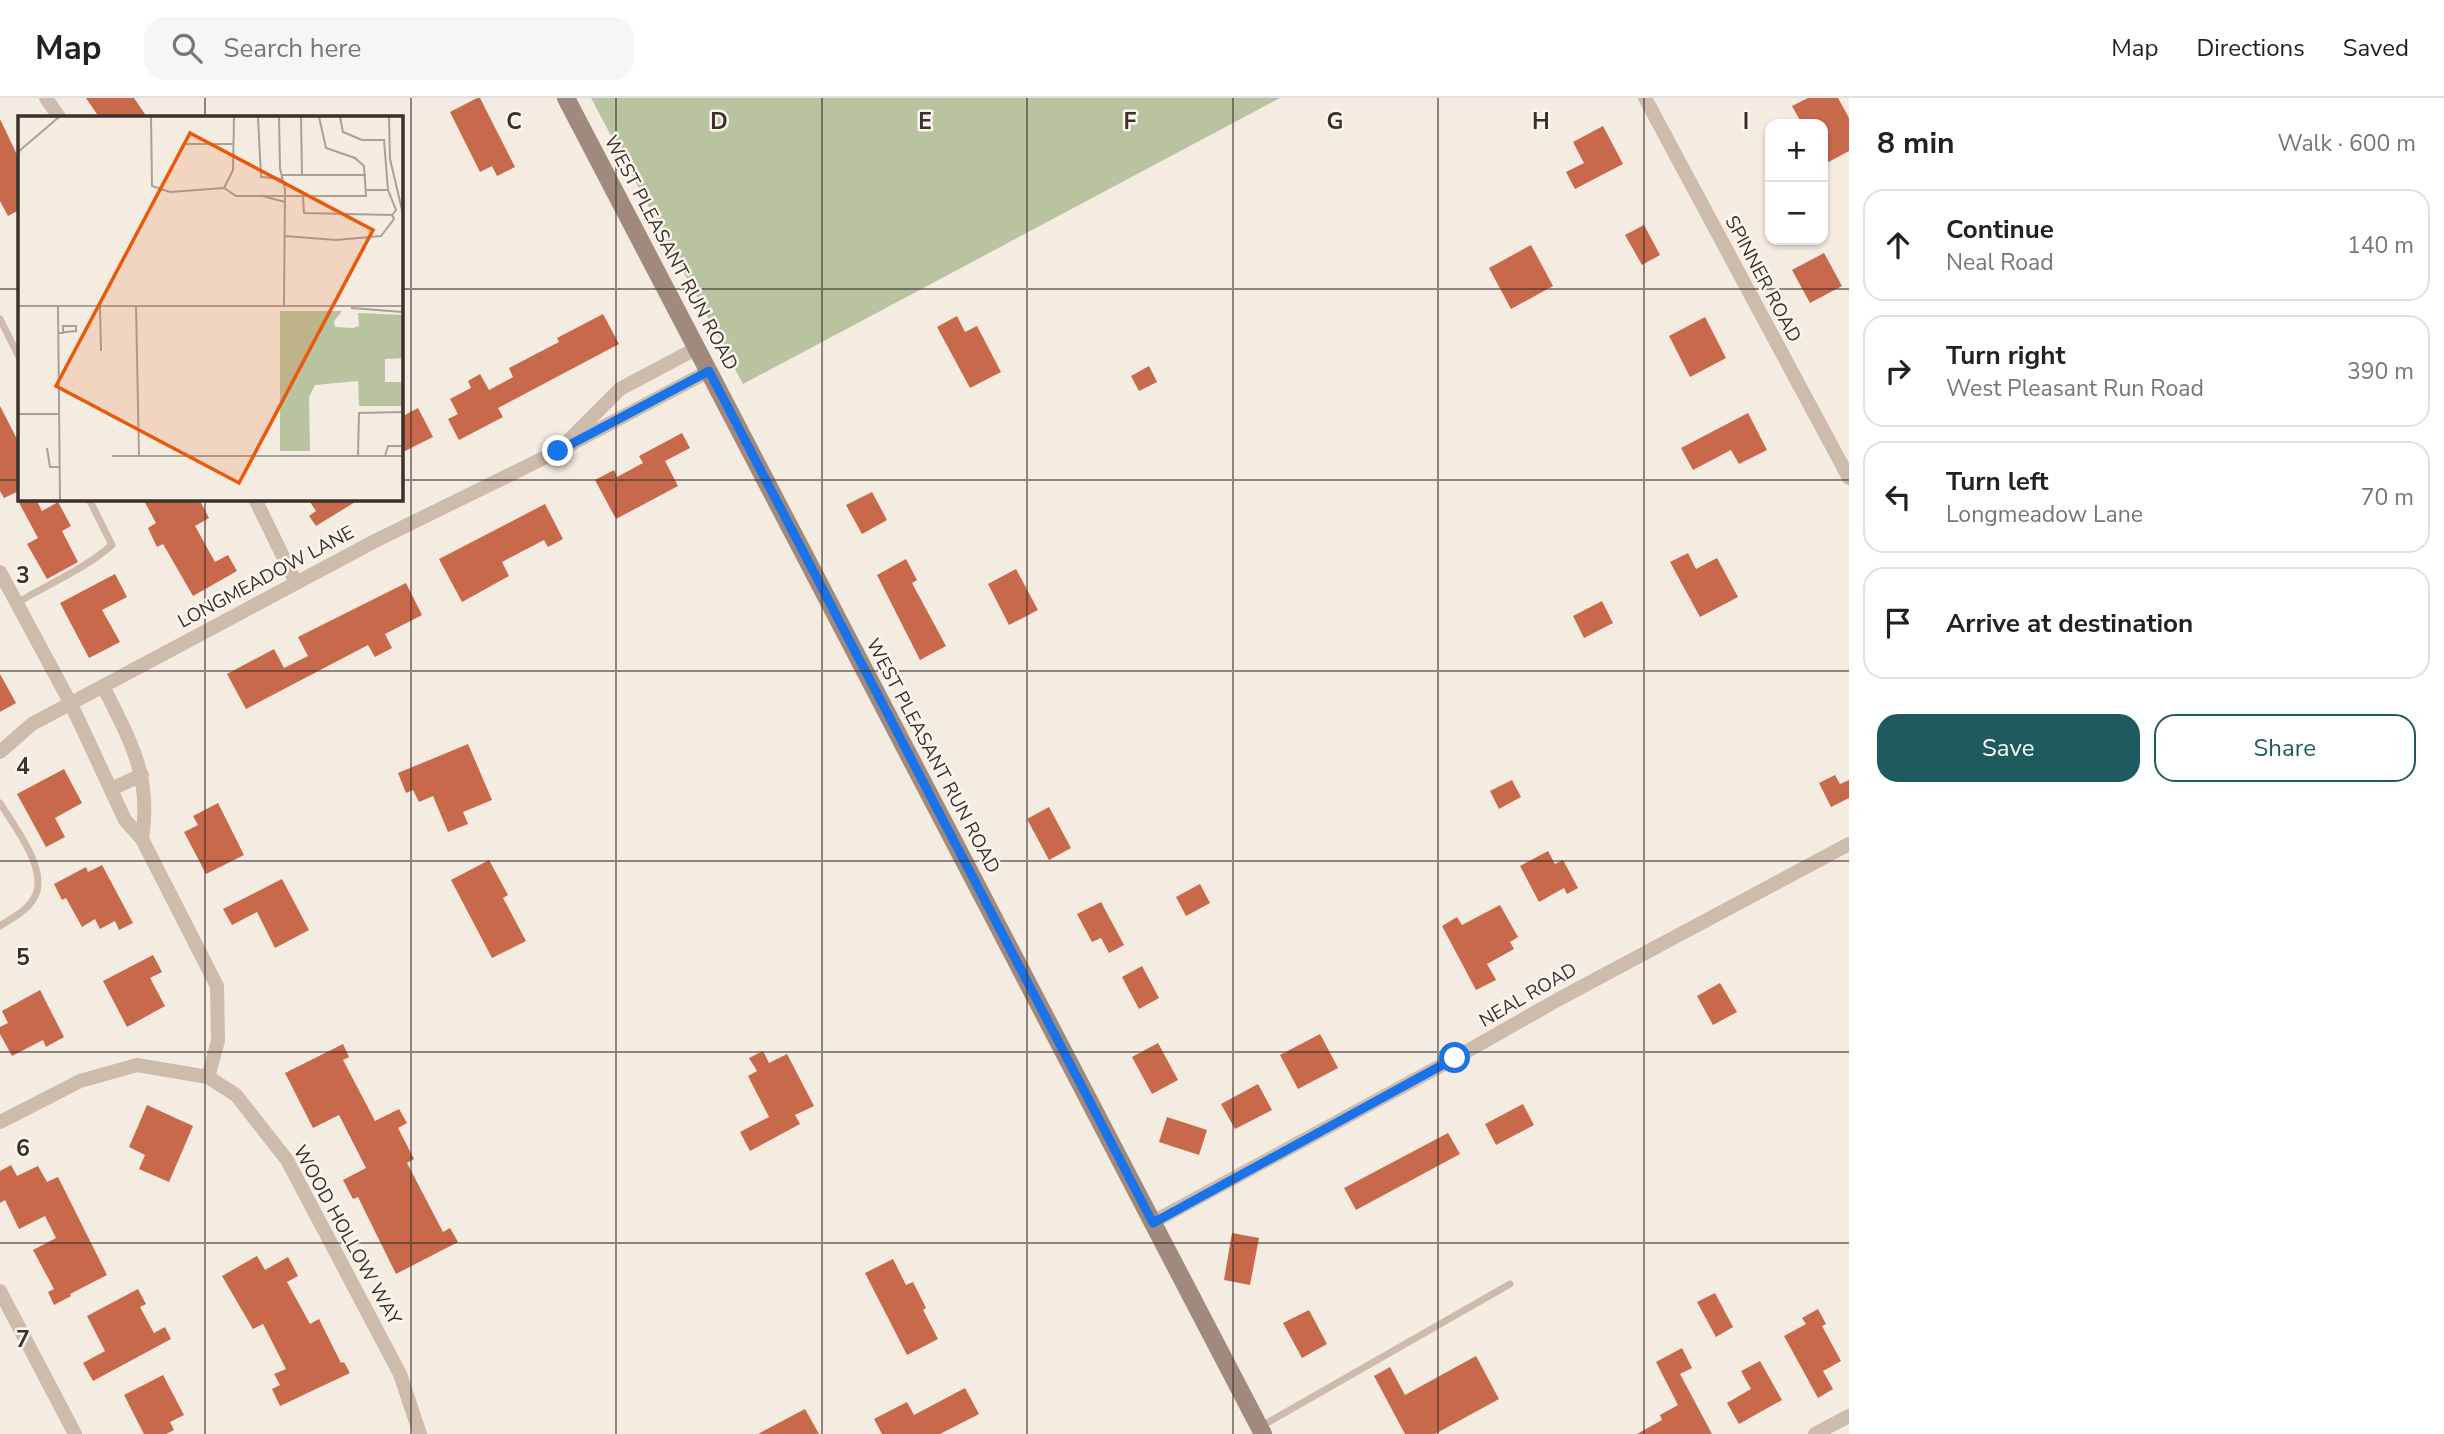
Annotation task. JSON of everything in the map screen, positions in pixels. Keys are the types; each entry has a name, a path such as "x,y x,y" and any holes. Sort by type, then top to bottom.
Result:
{"main road":[{"name":"WEST PLEASANT RUN ROAD","path":"566,98 1261,1431"}],"street":[{"path":"46,98 58,116"},
{"name":"SPINNER ROAD","path":"1645,98 1849,478"},
{"name":"LONGMEADOW LANE","path":"558,451 621,389 698,348"},
{"name":"LONGMEADOW LANE","path":"0,752 32,724 375,541 558,451 709,371"},
{"path":"255,500 296,583"},
{"path":"0,572 71,704 125,820 142,839 218,986 218,1041 208,1077 137,1065 80,1081 0,1122"},
{"path":"103,686 136,752 142,775 146,815 142,839"},
{"path":"111,789 142,775"},
{"name":"NEAL ROAD","path":"1153,1223 1559,999 1849,844"},
{"name":"WOOD HOLLOW WAY","path":"208,1077 236,1095 287,1160 400,1374 420,1434"},
{"path":"0,1291 75,1434"},
{"path":"1815,1434 1849,1416"}],"lane":[{"path":"0,319 18,355"},
{"path":"17,603 90,564 112,545 90,500"},
{"path":"0,803 36,863 38,877 33,900 22,912 0,926"},
{"path":"1261,1431 1510,1284"}],"green space":[{"path":"591,98 1280,98 743,384"}],"building":[{"path":"86,98 134,98 146,116 98,116"},
{"path":"480,98 515,167 497,176 492,166 480,172 450,112"},
{"path":"1808,98 1838,98 1849,118 1849,151 1828,162 1828,119 1799,119 1792,106"},
{"path":"0,119 18,157 18,211 8,216 0,201"},
{"path":"1603,126 1623,164 1575,189 1566,172 1584,163 1573,142"},
{"path":"1644,225 1660,255 1642,265 1625,235"},
{"path":"1531,245 1553,286 1511,309 1489,268"},
{"path":"1824,253 1842,286 1810,303 1792,270"},
{"path":"603,314 619,344 498,408 503,417 459,440 448,419 458,414 450,399 471,388 468,381 480,374 489,390 513,377 509,368 559,342 557,338"},
{"path":"957,316 965,332 977,326 1001,372 970,388 937,327"},
{"path":"1705,317 1726,358 1690,377 1669,336"},
{"path":"1149,366 1157,382 1139,391 1131,376"},
{"path":"0,406 18,441 18,491 4,498 0,491"},
{"path":"418,408 433,437 402,452 402,416"},
{"path":"1748,413 1767,450 1739,464 1731,450 1693,470 1681,448"},
{"path":"682,433 690,448 665,461 678,486 616,519 595,480 614,470 617,477 643,463 639,456"},
{"path":"872,492 887,520 862,534 846,505"},
{"path":"17,499 36,500 42,511 58,502 71,526 62,531 78,562 47,579 27,544 38,538"},
{"path":"144,500 200,500 209,518 195,526 215,562 228,555 237,571 193,596 163,544 157,547 148,528 156,523"},
{"path":"309,500 358,500 316,526 309,516 316,511"},
{"path":"545,504 563,539 548,547 544,540 502,562 509,576 462,602 439,559"},
{"path":"1688,553 1696,569 1717,558 1738,597 1700,617 1670,562"},
{"path":"906,559 917,580 912,583 946,646 920,660 877,575"},
{"path":"1016,569 1038,610 1009,625 988,584"},
{"path":"115,574 127,597 102,610 120,642 89,658 60,603"},
{"path":"406,583 422,615 385,634 392,648 375,657 368,645 246,709 227,674 274,649 284,668 308,656 298,637"},
{"path":"1602,601 1613,623 1584,638 1573,616"},
{"path":"0,674 16,703 0,712"},
{"path":"468,744 492,800 463,812 468,824 448,832 433,796 419,802 413,790 406,793 398,773"},
{"path":"64,769 82,803 55,818 65,837 46,847 17,794"},
{"path":"1835,775 1840,784 1849,780 1849,798 1831,807 1819,783"},
{"path":"1512,780 1521,797 1499,809 1490,791"},
{"path":"218,803 244,855 206,874 184,832 198,825 193,816"},
{"path":"1049,807 1071,848 1049,860 1027,819"},
{"path":"1548,851 1555,864 1563,860 1578,888 1567,894 1564,888 1539,902 1520,866"},
{"path":"489,860 508,895 503,898 526,941 492,958 451,880"},
{"path":"102,865 133,923 119,930 115,921 100,929 95,919 82,927 66,898 62,900 54,884 86,867 88,872"},
{"path":"282,879 309,930 275,948 257,912 232,925 223,909"},
{"path":"1200,884 1210,903 1186,916 1176,897"},
{"path":"1101,902 1124,945 1109,953 1101,938 1092,942 1077,914"},
{"path":"1500,905 1518,937 1510,942 1514,949 1487,964 1496,980 1476,990 1442,926 1457,917 1462,925"},
{"path":"153,955 162,972 150,978 165,1006 127,1027 103,981"},
{"path":"1142,966 1159,998 1139,1009 1122,977"},
{"path":"1720,983 1737,1012 1713,1025 1697,996"},
{"path":"40,990 64,1037 46,1047 43,1040 12,1056 0,1034 0,1027 8,1023 2,1011"},
{"path":"1320,1034 1338,1068 1298,1089 1280,1055"},
{"path":"1158,1043 1178,1080 1152,1094 1132,1057"},
{"path":"343,1044 349,1057 343,1060 375,1121 399,1109 407,1123 398,1128 414,1159 407,1163 443,1232 450,1228 458,1242 396,1274 358,1197 353,1199 343,1180 366,1168 339,1115 313,1128 285,1073"},
{"path":"763,1051 769,1063 787,1054 814,1106 795,1115 800,1124 750,1151 740,1132 769,1117 748,1076 757,1071 749,1058"},
{"path":"1258,1084 1272,1110 1235,1129 1221,1104"},
{"path":"1523,1104 1534,1125 1496,1145 1485,1124"},
{"path":"147,1105 193,1126 169,1182 139,1169 145,1155 129,1147"},
{"path":"1167,1117 1207,1130 1199,1155 1159,1142"},
{"path":"1448,1133 1460,1154 1356,1210 1344,1188"},
{"path":"11,1165 17,1176 38,1166 47,1182 58,1177 107,1275 54,1305 48,1292 54,1289 33,1250 56,1238 45,1216 19,1229 5,1200 0,1203 0,1171"},
{"path":"1232,1233 1259,1238 1250,1285 1224,1280"},
{"path":"257,1256 265,1270 288,1257 298,1276 287,1282 310,1324 319,1319 341,1363 344,1362 350,1373 280,1406 272,1389 280,1385 274,1374 286,1369 263,1324 253,1329 222,1276"},
{"path":"893,1259 906,1285 913,1282 938,1339 907,1355 865,1273"},
{"path":"138,1289 146,1304 140,1307 154,1333 165,1327 171,1339 93,1381 83,1363 105,1351 87,1316"},
{"path":"1715,1293 1733,1327 1716,1337 1697,1302"},
{"path":"1818,1309 1826,1324 1822,1326 1841,1361 1823,1371 1833,1389 1818,1398 1784,1336 1806,1324 1802,1318"},
{"path":"1309,1310 1327,1344 1302,1358 1283,1323"},
{"path":"1682,1348 1692,1368 1680,1374 1712,1434 1637,1434 1662,1420 1660,1415 1678,1405 1656,1362"},
{"path":"1476,1356 1499,1399 1435,1434 1405,1434 1374,1376 1390,1367 1405,1395"},
{"path":"1760,1361 1782,1400 1739,1424 1727,1403 1751,1389 1741,1371"},
{"path":"163,1375 184,1415 170,1422 174,1430 166,1434 144,1434 124,1395"},
{"path":"965,1388 979,1414 940,1434 882,1434 874,1419 907,1402 914,1415"},
{"path":"805,1409 819,1434 758,1434"}],"route":[{"path":"558,451 709,371 1153,1223 1455,1058"}]}
